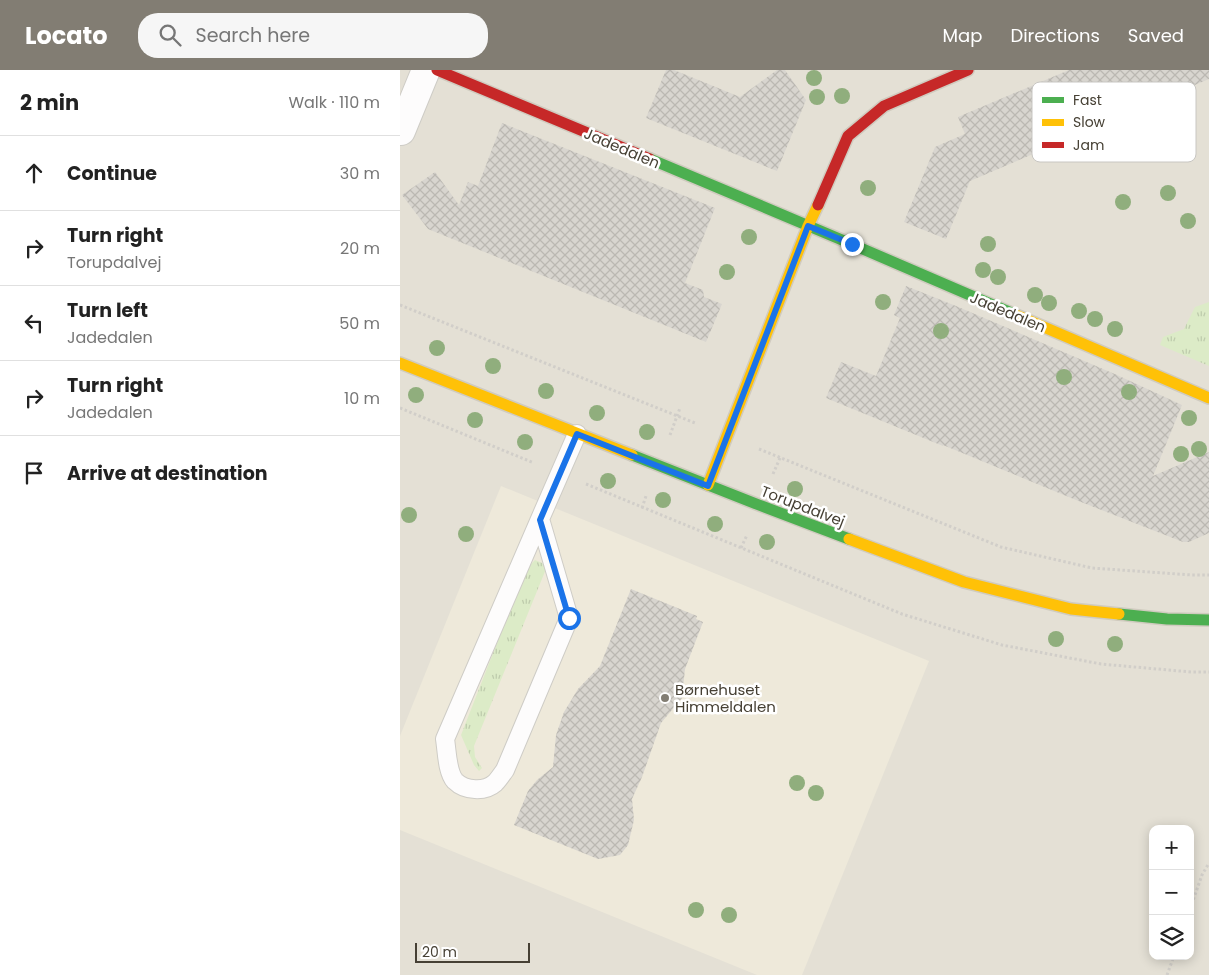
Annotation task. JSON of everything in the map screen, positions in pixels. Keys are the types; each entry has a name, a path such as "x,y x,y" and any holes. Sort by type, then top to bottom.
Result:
{"street":[{"path":"401,131 426,70"},
{"name":"Jadedalen","path":"437,70 1209,398"},
{"path":"708,486 808,226 848,136 884,106 963,71"},
{"name":"Torupdalvej","path":"400,363 708,486 964,582 1071,609 1167,619 1209,620"}],"lane":[{"path":"540,520 569,618 505,770 494,784 482,789 468,788 455,781 448,765 445,739 577,434"}],"path":[{"path":"400,305 1001,547 1092,568 1209,575"},
{"path":"400,408 902,614 1002,645 1101,664 1209,672"},
{"path":"1194,898 1202,875 1209,863"},
{"path":"1167,975 1173,960"}],"shaded area":[{"path":"400,70 1209,70 1209,975 400,975"},
{"name":"Børnehuset Himmeldalen","path":"501,486 929,661 802,975 757,975 400,830 400,736"}],"green space":[{"path":"1209,302 1209,366 1160,345 1163,337 1184,329 1195,307"},
{"path":"535,560 542,563 546,569 474,746 475,757 482,768 479,771 474,765 461,735 524,574"}],"building":[{"path":"666,70 674,70 740,97 777,70 785,70 806,100 777,171 646,118"},
{"path":"1069,70 1209,70 1209,79 1196,85 1196,82 1041,82"},
{"path":"1032,86 1032,155 970,181 946,239 904,222 935,147 965,134 958,117"},
{"path":"502,123 715,208 685,283 703,290 704,297 722,304 706,342 428,229 402,195 435,172 459,205 468,182 478,186"},
{"path":"906,286 1117,375 1182,405 1153,476 1209,452 1209,533 1189,542 1183,542 826,398 841,362 876,376 900,318 894,315"},
{"path":"631,589 697,616 696,619 703,622 685,669 682,698 661,723 632,799 634,820 628,845 620,855 598,859 514,825 528,791 537,780 553,767 556,735 564,712 578,689 600,666"}],"traffic: fast":[{"path":"650,159 1016,315"},
{"path":"632,455 849,539"},
{"path":"1119,614 1167,619 1209,620"}],"traffic: slow":[{"path":"708,485 808,226 818,205"},
{"path":"1016,315 1209,398"},
{"path":"400,363 632,455"},
{"path":"849,539 964,582 1071,609 1119,614"}],"traffic: jam":[{"path":"437,70 650,159"},
{"path":"818,205 848,136 884,106 968,70"}],"place":[{"name":"Børnehuset Himmeldalen","path":"665,698"}],"route":[{"path":"569,618 540,520 577,434 708,486 808,226 852,244"}]}
